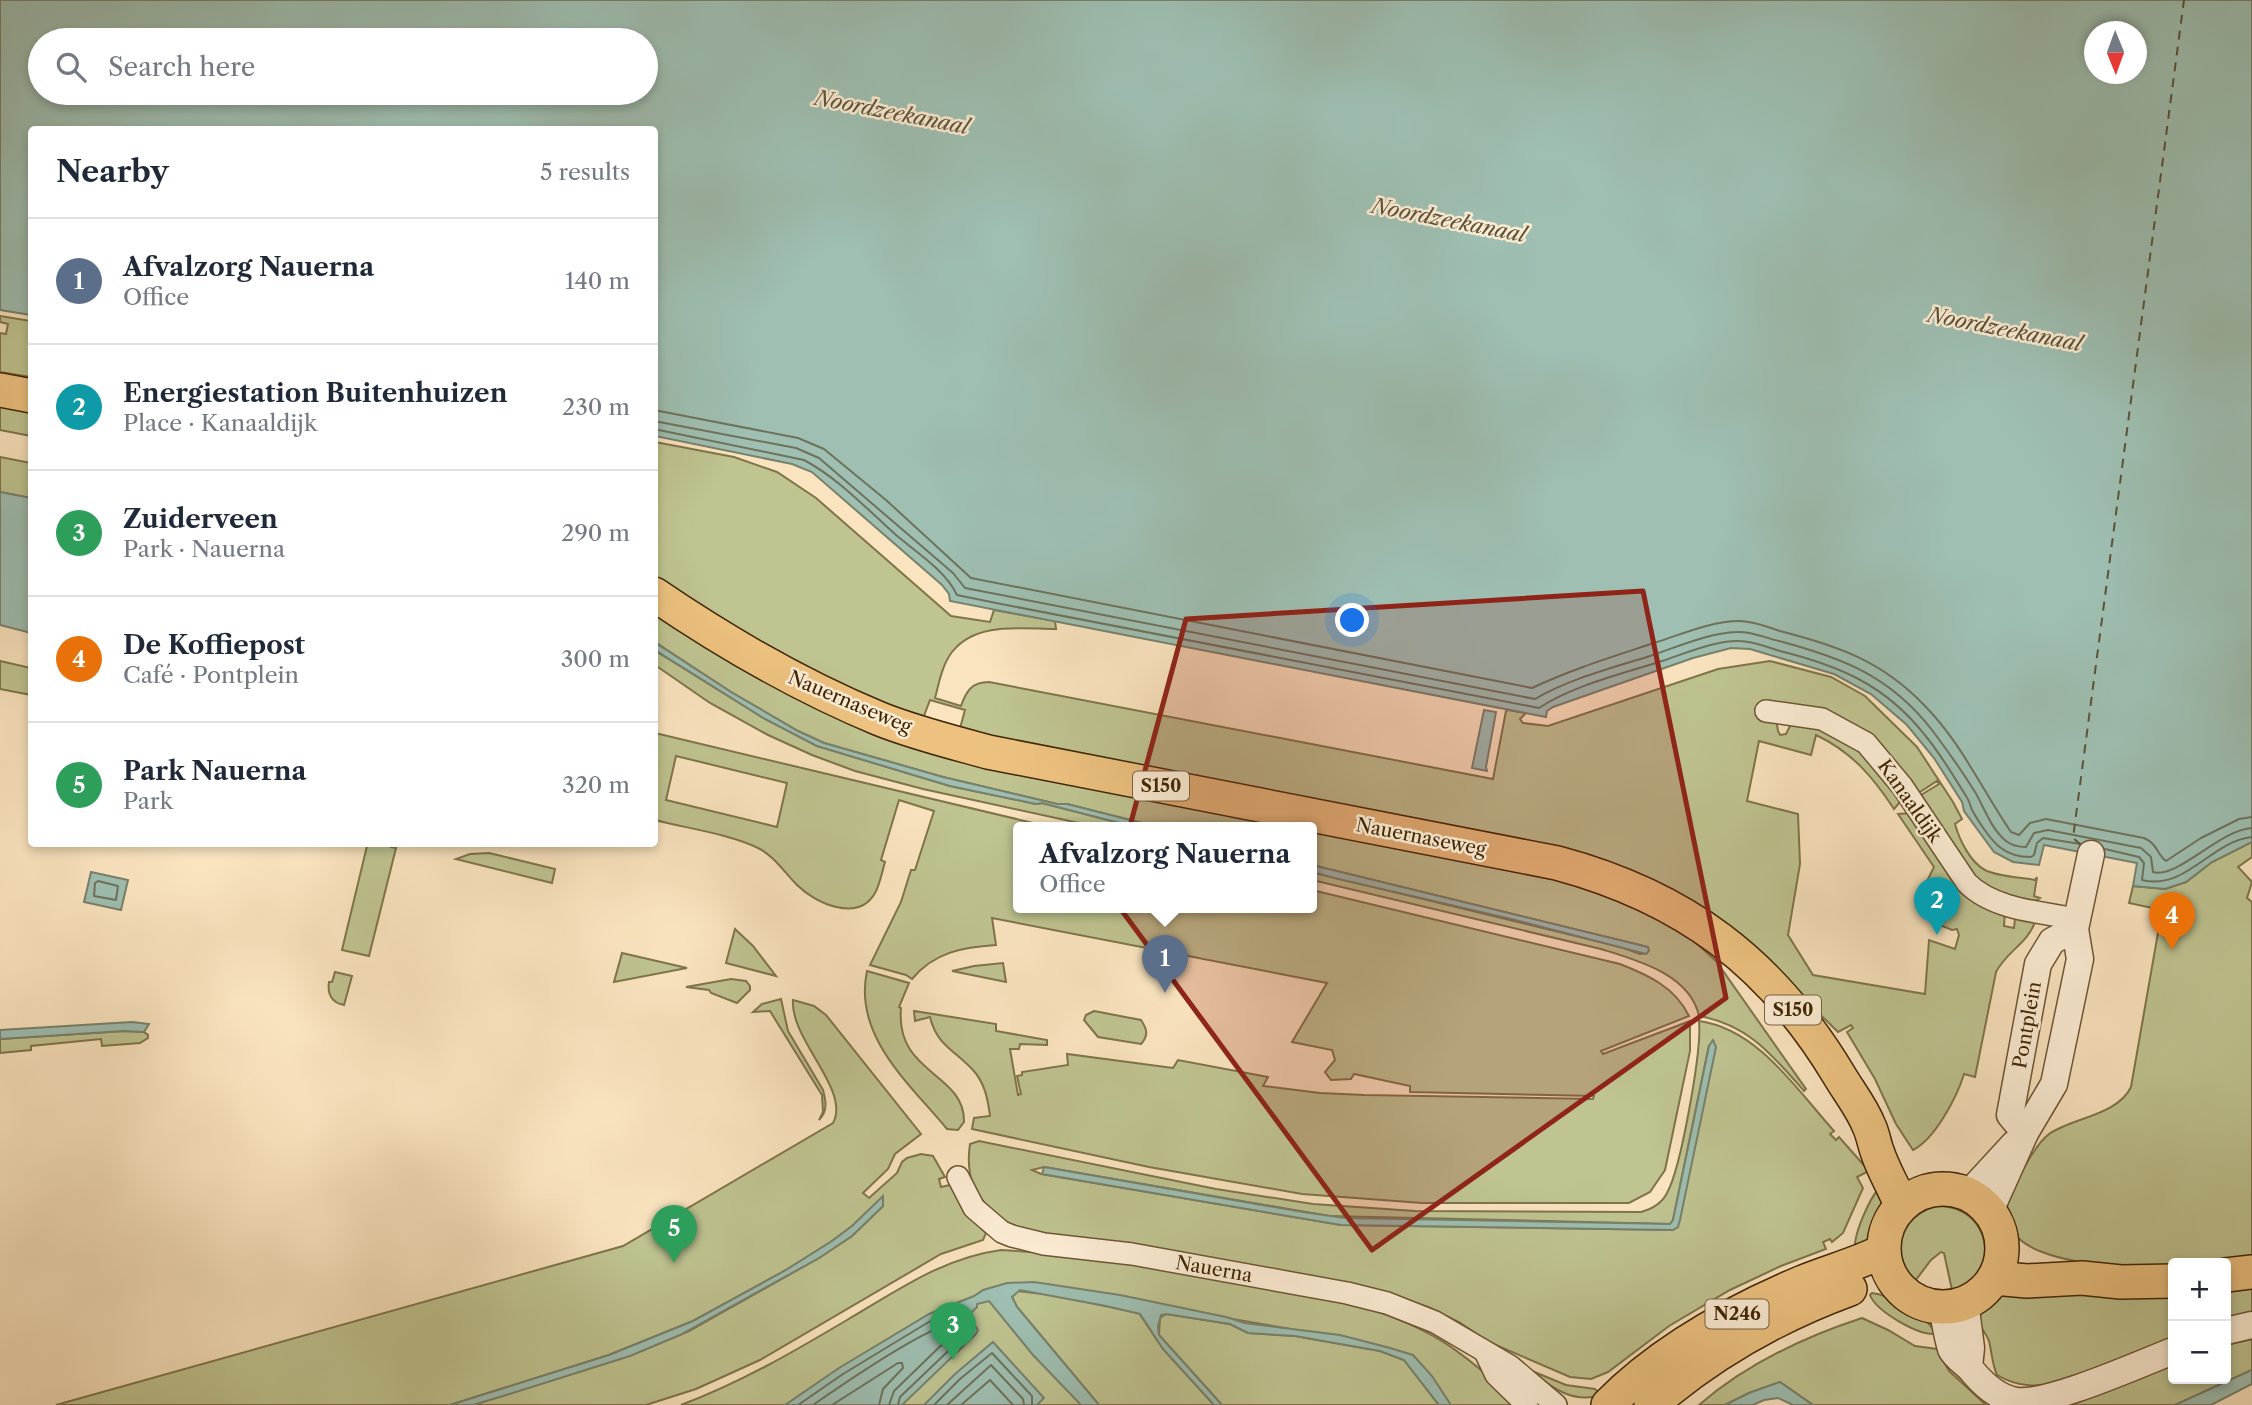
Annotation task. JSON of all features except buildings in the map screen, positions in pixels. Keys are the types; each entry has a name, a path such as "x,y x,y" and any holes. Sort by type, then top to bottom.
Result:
{"main road":[{"path":"0,390 28,395"},
{"name":"Nauernaseweg","path":"658,597 708,631 770,667 880,719 903,727 988,752 1557,863 1601,875 1624,885 1690,917 1750,964 1786,1000 1818,1041 1869,1126 1878,1154 1911,1199"},
{"path":"1940,1188 1979,1202 1999,1228 1998,1264 1983,1291 1953,1305 1930,1306 1910,1297 1894,1282 1886,1267 1883,1251 1890,1219 1911,1199 1940,1188"},
{"name":"N246","path":"1608,1405 1655,1364 1724,1321 1806,1281 1854,1265 1883,1251"},
{"path":"1998,1264 2034,1260 2082,1278 2121,1282 2168,1281"},
{"path":"2231,1274 2252,1272"},
{"name":"N246","path":"1651,1405 1706,1362 1771,1323 1816,1301 1861,1285 1894,1282"}],"street":[{"name":"Kanaaldijk","path":"1766,711 1822,719 1866,743 1902,786 1967,883 1978,894 1993,901 2041,912 2076,924"},
{"name":"Pontplein","path":"1979,1202 1987,1171 2025,1133 2054,1084 2080,959 2076,924 2091,854"},
{"name":"Pontplein","path":"2025,1133 2010,1115 2038,964 2052,941 2076,924"},
{"name":"Nauerna","path":"958,1177 974,1208 982,1217 1002,1232 1023,1240 1132,1254 1366,1297 1418,1314 1510,1366 1556,1405"},
{"path":"1953,1305 1952,1352 1969,1367 1980,1382 1996,1394 2015,1401 2033,1401 2054,1396 2168,1353"},
{"path":"2231,1330 2252,1325"},
{"name":"Nauerna","path":"1486,1354 1496,1376 1527,1405"}],"highlighted area":[{"path":"1643,591 1726,998 1372,1250 1111,896 1186,619"}],"green space":[{"path":"0,316 28,321 28,377 0,372 0,333 6,334 8,324 0,322"},
{"path":"0,403 28,408 28,435 0,430"},
{"path":"658,443 734,457 777,472 816,498 951,616 990,622 994,610 1055,621 1056,629 1000,629 974,635 962,642 946,663 935,698 961,706 970,689 989,682 1493,779 1508,710 1526,713 1520,719 1523,723 1548,726 1718,669 1770,661 1831,677 1865,696 1917,747 1962,819 1955,824 1962,843 1975,862 1996,874 2035,880 2037,877 2034,896 2040,898 2031,904 2000,899 1984,891 1966,873 1916,798 1939,784 1937,781 1914,796 1882,754 1852,728 1815,714 1763,706 1762,715 1776,718 1780,735 1786,734 1791,724 1798,719 1817,723 1847,736 1880,766 1901,795 1900,802 1894,809 1861,766 1816,735 1811,755 1759,741 1747,801 1798,814 1800,864 1788,935 1813,975 1925,994 1929,940 1955,949 1959,935 1957,929 1952,930 1930,921 1923,904 1927,905 1936,886 1927,881 1934,867 1898,814 1914,813 1965,888 1983,902 2005,912 2004,926 2014,928 2015,918 2024,913 2029,914 2035,922 2027,936 1996,972 1975,1077 1964,1074 1951,1105 1937,1127 1913,1150 1896,1124 1875,1079 1847,1032 1853,1028 1851,1025 1838,1032 1764,959 1709,916 1674,895 1625,873 1541,847 959,732 965,710 930,700 922,721 857,697 794,667 707,616 658,583"},
{"path":"0,457 28,462 28,497 0,492"},
{"path":"658,612 747,669 1288,822 1138,822 1067,804 1057,804 943,777 824,743 731,692 658,644"},
{"path":"658,652 765,719 817,746 950,786 1042,803 1116,822 1074,822 923,789 855,771 768,735 710,703 658,667"},
{"path":"0,661 28,667 28,694 0,689"},
{"path":"658,734 1029,822 1013,822 1013,913 1317,913 1317,891 1620,964 1660,983 1676,997 1689,1016 1601,1051 1603,1054 1690,1021 1690,1051 1665,1170 1650,1192 1629,1203 1422,1203 1302,1194 1149,1167 972,1129 974,1118 990,1116 983,1086 973,1070 937,1035 930,1017 915,1021 914,1011 996,1024 996,1031 1047,1040 1047,1045 1020,1044 1019,1049 1010,1049 1018,1095 1021,1094 1017,1076 1022,1075 1022,1072 1068,1065 1067,1054 1173,1068 1178,1060 1268,1077 1263,1086 1320,1093 1593,1099 1594,1096 1410,1092 1410,1086 1354,1074 1351,1079 1331,1080 1325,1072 1335,1060 1332,1050 1292,1042 1327,983 992,918 996,945 972,947 940,957 912,979 870,965 901,902 911,870 915,870 934,811 899,800 881,860 885,862 877,889 868,902 858,907 836,907 814,898 797,885 764,851 721,835 658,821","holes":["676,756 787,783 777,827 666,800"]},
{"path":"1317,829 1487,862 1606,891 1685,933 1716,961 1806,1089 1804,1091 1770,1054 1746,1034 1717,1020 1699,1016 1685,989 1673,979 1645,964 1601,949 1317,881 1317,873 1621,947 1640,954 1647,953 1648,947 1317,866"},
{"path":"2252,842 2252,857 2238,867 2252,882 2247,898 2252,902 2252,1260 2231,1262 2231,1258 2168,1258 2168,1270 2158,1271 2082,1262 2054,1256 2030,1246 2013,1232 2007,1213 2014,1187 2029,1159 2049,1134 2116,1104 2131,1087 2162,910 2129,903 2133,886 2165,889 2186,882 2212,862"},
{"path":"367,847 396,848 369,956 342,950"},
{"path":"489,853 555,869 552,883 456,859 470,854"},
{"path":"735,929 753,946 776,976 726,963"},
{"path":"622,953 687,968 614,982"},
{"path":"1003,963 1006,982 952,971 974,966"},
{"path":"867,971 909,983 899,1007 902,1030 908,1047 954,1093 961,1105 964,1122 958,1130 947,1129 901,1076 876,1037 868,1017 865,995"},
{"path":"335,972 352,976 344,1005 333,1000 330,994 329,982 332,982"},
{"path":"731,979 746,981 750,986 750,990 737,1003 709,990 686,987"},
{"path":"781,999 788,1031 823,1090 825,1109 819,1120 823,1112 822,1095 770,1011 753,1012 762,1004"},
{"path":"793,1000 814,1006 826,1015 921,1134 895,1154 888,1169 863,1193 869,1198 897,1173 907,1158 921,1154 933,1156 945,1177 939,1179 941,1187 950,1185 964,1211 986,1233 983,1240 941,1254 760,1360 696,1389 646,1405 473,1405 630,1355 689,1331 819,1258 852,1236 883,1206 883,1197 832,1241 786,1270 693,1321 609,1355 450,1405 56,1405 623,1246 833,1123 836,1110 834,1095 801,1031"},
{"path":"1094,1011 1141,1020 1146,1032 1144,1041 1141,1044 1098,1037 1084,1020 1086,1015"},
{"path":"1699,1021 1720,1026 1758,1049 1791,1080 1834,1131 1830,1134 1836,1140 1839,1137 1869,1171 1857,1177 1863,1188 1843,1233 1832,1242 1830,1239 1823,1242 1826,1249 1730,1290 1669,1326 1608,1372 1591,1379 1570,1377 1489,1342 1459,1322 1428,1307 1389,1294 1123,1243 1030,1232 1016,1227 994,1212 979,1196 971,1178 970,1144 979,1141 1216,1189 1313,1204 1415,1211 1641,1212 1662,1200 1673,1180 1689,1108","holes":["1709,1045 1673,1230 1341,1225 1041,1174 1032,1170 1044,1167 1329,1216 1670,1224"]},
{"path":"144,1032 148,1038 140,1043 102,1046 101,1039 31,1046 31,1050 0,1053 0,1039"},
{"path":"1879,1188 1884,1204 1870,1243 1855,1250 1862,1218"},
{"path":"1937,1206 1955,1209 1969,1217 1979,1228 1984,1242 1984,1257 1979,1270 1968,1282 1952,1290 1944,1253 1941,1252 1931,1260 1915,1281 1901,1260 1902,1237 1907,1227 1925,1210"},
{"path":"1001,1250 1078,1255 1346,1302 1374,1310 1441,1340 1479,1368 1520,1405 1445,1405 1398,1352 1285,1328 1034,1285 995,1289 1083,1405 681,1405 766,1366 921,1277 959,1260"},
{"path":"2252,1285 2252,1314 2231,1319 2231,1289"},
{"path":"2010,1289 2168,1296 2168,1339 2062,1382 2037,1385 2013,1382 1997,1375 1989,1341 1978,1316 2000,1294"},
{"path":"1017,1291 1052,1295 1139,1313 1163,1349 1214,1405 1099,1405 1017,1307 1012,1297"},
{"path":"1872,1293 1889,1298 1918,1314 1932,1327 1935,1334 1918,1331 1888,1315 1874,1301 1870,1295"},
{"path":"1166,1314 1230,1324 1248,1333 1295,1336 1380,1351 1404,1360 1439,1405 1222,1405 1159,1335 1160,1318"},
{"path":"1862,1318 1915,1346 1937,1349 1949,1371 1986,1405 1813,1405 1780,1382 1725,1405 1699,1405 1755,1365 1819,1334"},
{"path":"2252,1339 2252,1370 2231,1380 2231,1344"},
{"path":"2168,1364 2168,1384 2221,1384 2175,1405 2066,1405"},
{"path":"1532,1371 1566,1385 1595,1389 1601,1395 1572,1396 1547,1383"}],"water":[{"name":"Noordzeekanaal","path":"0,0 2252,0 2252,842 2212,862 2186,882 2165,889 2133,886 2137,863 2044,845 2039,865 2013,862 1994,852 1964,811 1962,802 1934,758 1907,725 1871,694 1834,674 1750,649 1731,648 1693,658 1553,707 1547,711 1546,717 950,601 949,594 942,585 812,472 792,464 658,437 658,126 28,126 28,315 0,310"},
{"path":"0,492 28,497 28,632 0,625"},
{"path":"658,645 731,692 824,743 943,777 1138,822 1116,822 1042,803 950,786 817,746 765,719 658,652"},
{"path":"1484,710 1496,712 1487,771 1472,768"},
{"path":"1317,866 1648,947 1649,951 1646,954 1317,873"},
{"path":"91,872 128,880 121,910 84,902"},
{"path":"132,1022 149,1024 144,1032 0,1039 0,1030"},
{"path":"1713,1040 1716,1047 1680,1220 1678,1227 1673,1230 1341,1225 1042,1174 1044,1167 1345,1218 1670,1224 1709,1046"},
{"path":"883,1196 883,1206 852,1236 819,1258 680,1335 630,1356 503,1396 473,1405 450,1405 609,1355 693,1321 786,1270 832,1241"},
{"path":"1034,1282 1120,1295 1245,1323 1340,1335 1390,1348 1413,1355 1432,1376 1451,1405 1439,1405 1404,1360 1380,1351 1295,1336 1248,1333 1230,1324 1161,1315 1159,1335 1222,1405 1214,1405 1163,1349 1140,1314 1020,1290 1012,1297 1017,1307 1099,1405 1081,1405 1033,1355 989,1301 977,1304 971,1313 972,1321 978,1330 976,1334 902,1405 785,1405 839,1368 929,1314 983,1290 1007,1283"},
{"path":"993,1342 1044,1398 1037,1405 924,1405 955,1374"},
{"path":"2252,1370 2252,1384 2211,1405 2175,1405 2221,1384 2231,1384 2231,1380"},
{"path":"1780,1382 1813,1405 1793,1405 1778,1398 1753,1405 1725,1405 1749,1393"}],"ferry route":[{"path":"2081,845 2073,838 2184,0"}],"place":[{"name":"Energiestation Buitenhuizen","path":"1937,935"},
{"name":"De Koffiepost","path":"2172,950"},
{"name":"Afvalzorg Nauerna","path":"1165,993"},
{"name":"Park Nauerna","path":"674,1263"},
{"name":"Zuiderveen","path":"953,1360"}]}
